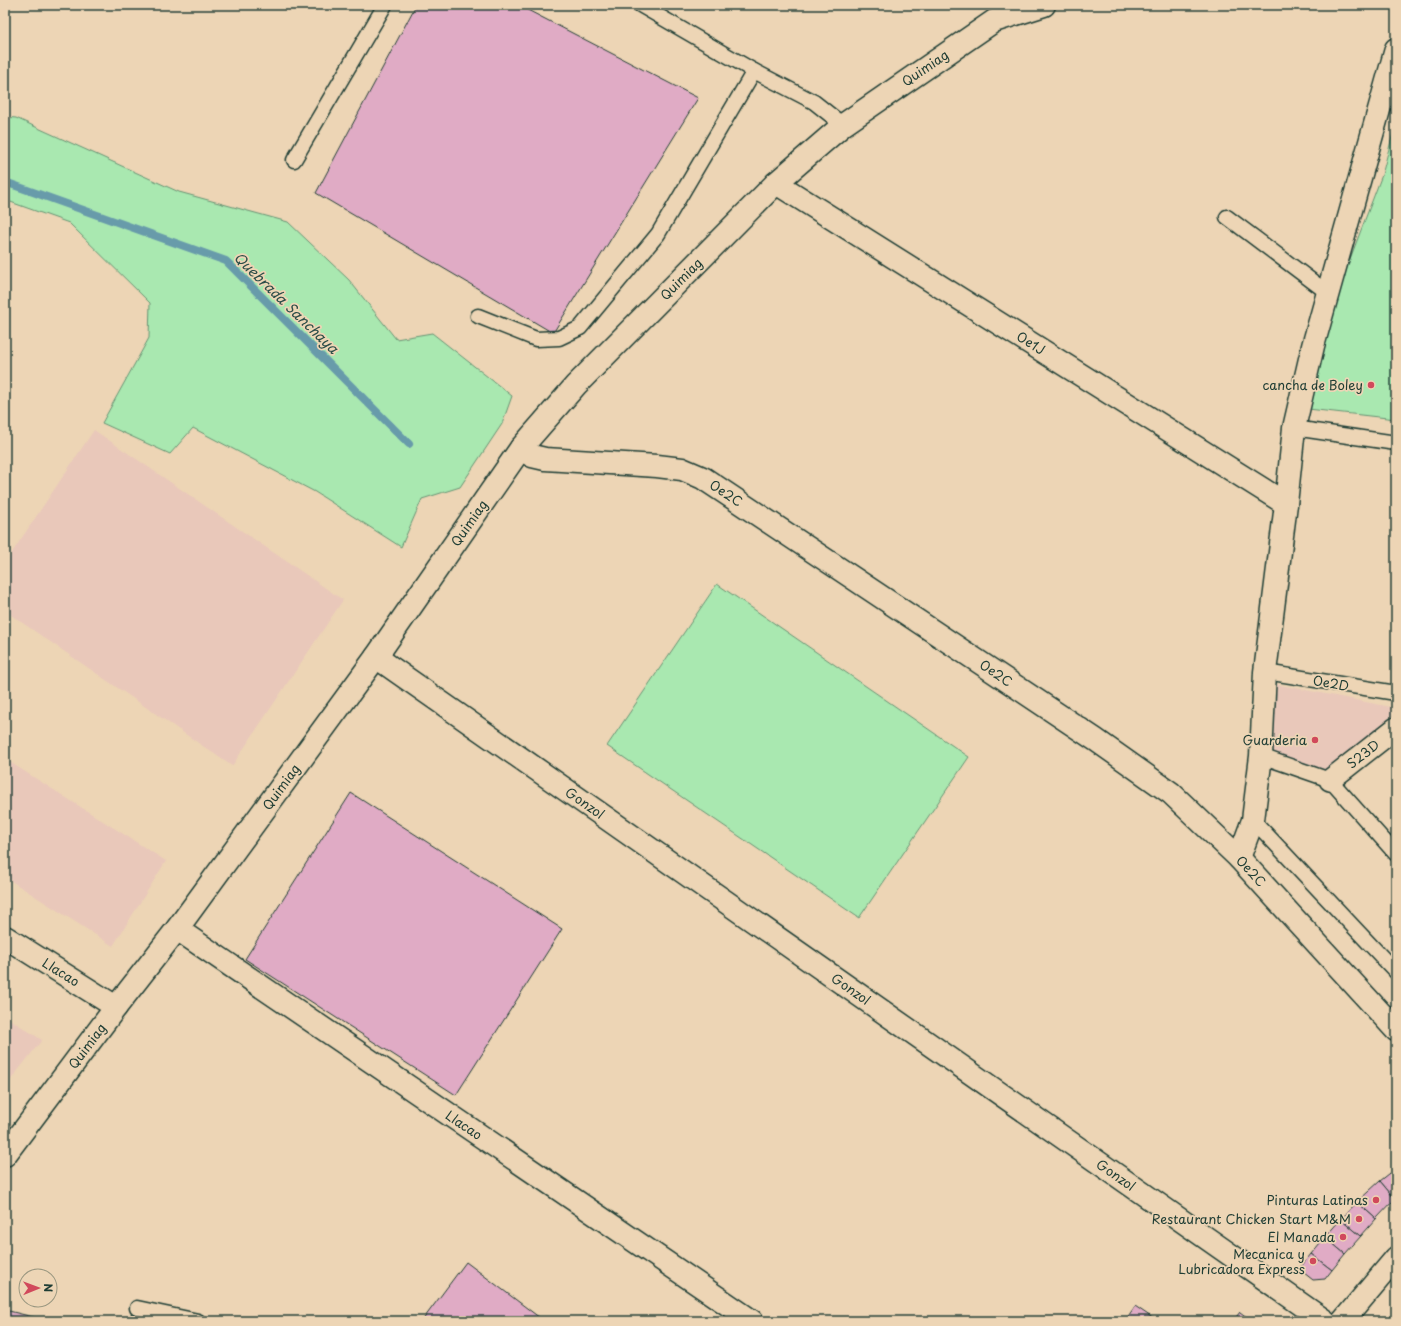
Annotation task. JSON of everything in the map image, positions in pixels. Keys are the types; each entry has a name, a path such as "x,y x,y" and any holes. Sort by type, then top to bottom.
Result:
{"street":[{"name":"Quimiag","path":"5,1155 116,1007 177,929 376,657 520,448 576,385 776,183 843,125 994,21 1044,5"},
{"path":"1240,858 1253,820 1261,756 1265,672 1294,428 1313,346 1396,49"},
{"name":"Oe1J","path":"776,183 1286,504"},
{"name":"Oe2C","path":"520,448 532,456 545,460 657,466 682,469 703,478 1083,731 1165,788 1240,858 1396,1030"},
{"name":"Gonzol","path":"376,657 1325,1321"},
{"name":"S23D","path":"1330,780 1396,728"},
{"name":"Llacao","path":"177,929 752,1321"},
{"name":"Llacao","path":"5,937 116,1007"},
{"path":"1343,1321 1394,1263"}],"lane":[{"path":"294,160 385,5"},
{"path":"640,5 754,71 814,102 843,125"},
{"path":"478,316 536,339 560,338 580,328 658,234 754,71"},
{"path":"1227,218 1328,294"},
{"path":"1294,428 1396,443"},
{"name":"Oe2D","path":"1265,672 1396,693"},
{"path":"1261,756 1330,780 1396,854"},
{"path":"1253,820 1396,972"},
{"path":"137,1308 198,1321"}],"shaded area":[{"path":"94,430 343,600 232,766 5,611 5,563"},
{"name":"Guarderia","path":"1275,684 1396,708 1396,712 1321,776 1263,769"},
{"path":"5,759 166,861 113,946 5,877"},
{"path":"5,1016 42,1040 5,1087"}],"green space":[{"path":"5,117 16,118 179,192 288,222 349,280 396,339 432,333 512,396 502,424 460,487 422,499 401,547 315,492 193,428 170,454 102,423 149,338 150,303 69,223 5,200"},
{"path":"1396,122 1396,419 1308,409 1342,280 1382,175"},
{"path":"717,584 969,757 859,918 607,746"}],"building":[{"path":"416,5 518,5 698,98 553,333 316,193"},
{"path":"351,793 562,929 456,1095 245,959"},
{"path":"1394,1170 1396,1172 1395,1199 1380,1181"},
{"name":"Pinturas Latinas","path":"1380,1181 1395,1199 1376,1219 1357,1202"},
{"name":"Restaurant Chicken Start M&M","path":"1357,1202 1376,1219 1361,1236 1341,1219"},
{"name":"El Manada","path":"1341,1219 1361,1236 1345,1254 1325,1237"},
{"path":"1325,1237 1345,1254 1332,1270 1311,1254"},
{"name":"Mecanica y Lubricadora Express","path":"1311,1254 1332,1270 1325,1279 1313,1280 1299,1269"},
{"path":"466,1262 544,1321 422,1321"},
{"path":"1135,1306 1157,1321 1125,1321"},
{"path":"5,1310 49,1321 5,1321"},
{"path":"1240,1312 1252,1321 1233,1321"}],"waterway":[{"name":"Quebrada Sanchaya","path":"5,182 226,261 409,444"}],"place":[{"name":"cancha de Boley","path":"1371,385"},
{"name":"Guarderia","path":"1315,740"},
{"name":"Pinturas Latinas","path":"1376,1200"},
{"name":"Restaurant Chicken Start M&M","path":"1359,1219"},
{"name":"El Manada","path":"1343,1237"},
{"name":"Mecanica y Lubricadora Express","path":"1313,1261"}]}
